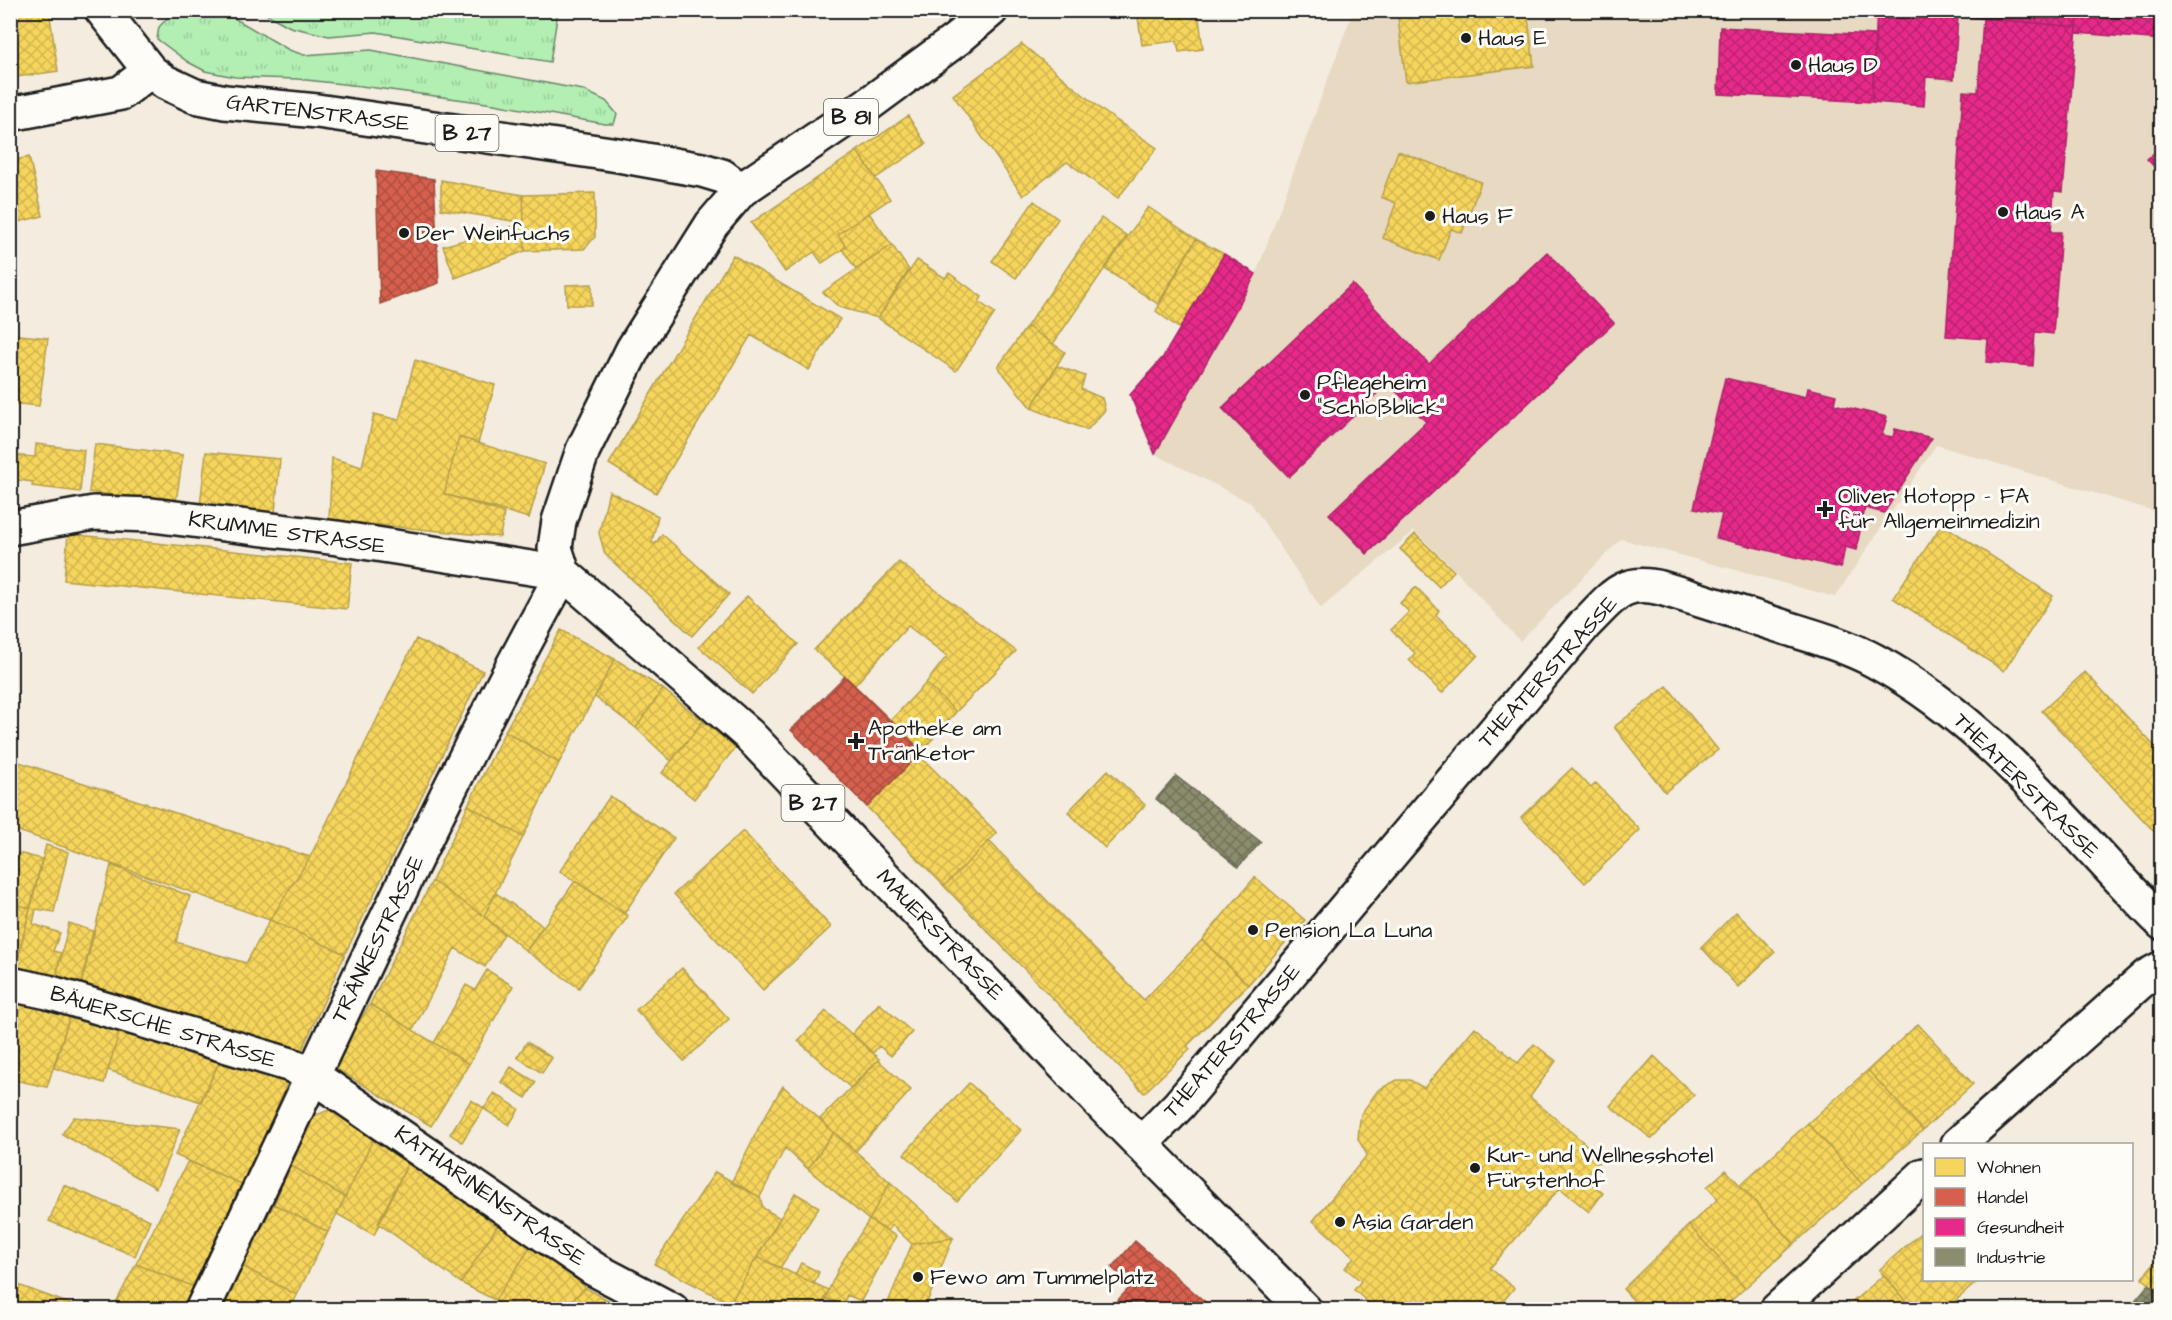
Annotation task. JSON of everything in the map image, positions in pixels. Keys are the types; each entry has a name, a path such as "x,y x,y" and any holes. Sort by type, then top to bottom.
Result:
{"street":[{"name":"GARTENSTRASSE","path":"102,10 150,71 179,89 225,102 338,114 618,155 702,170 722,176 741,190"},
{"name":"B 81","path":"741,190 870,103 957,39 991,10"},
{"path":"10,114 122,93 150,71"},
{"path":"563,573 555,548 558,521 583,450 628,358 661,302 712,224 741,190"},
{"name":"KRUMME STRASSE","path":"10,528 94,513 152,515 337,538 563,573"},
{"name":"TRÄNKESTRASSE","path":"202,1310 383,925 515,662 563,573"},
{"name":"MAUERSTRASSE","path":"563,573 749,735 1141,1144 1305,1310"},
{"name":"THEATERSTRASSE","path":"1141,1144 1179,1105 1580,630 1630,585 1642,583 1661,588 1826,640 1873,660 1910,682 1941,703 2000,753 2162,923"},
{"path":"1959,1143 2147,976 2162,968"},
{"name":"BÄUERSCHE STRASSE","path":"10,984 48,992 291,1065 313,1076"},
{"name":"KATHARINENSTRASSE","path":"313,1076 594,1269 672,1310"},
{"path":"1777,1310 1923,1176"}],"shaded area":[{"path":"1353,11 2161,11 2161,513 1936,445 1835,597 1621,539 1520,641 1457,572 1414,531 1321,608 1251,503 1155,454 1256,274"}],"green space":[{"path":"174,11 222,11 289,50 304,55 371,50 583,90 606,101 617,114 614,124 605,124 494,104 361,86 297,79 235,77 205,71 188,62 157,39 159,27"},
{"path":"261,11 558,11 550,62 376,32 329,36 290,27"}],"building: Wohnen":[{"path":"49,10 58,71 10,78 10,14"},
{"path":"1137,10 1198,10 1203,49 1179,52 1177,41 1142,45"},
{"name":"Haus E","path":"1397,10 1527,10 1534,66 1406,82"},
{"path":"1022,44 1103,111 1157,148 1118,198 1067,162 1023,196 953,95"},
{"path":"908,116 926,144 876,178 857,151"},
{"path":"857,151 890,199 838,234 846,247 822,263 814,252 785,272 751,223"},
{"name":"Haus F","path":"1398,151 1481,182 1462,233 1451,229 1439,260 1383,238 1396,203 1381,197"},
{"path":"29,157 43,216 10,224 10,161"},
{"path":"441,180 523,195 524,223 441,209"},
{"path":"595,193 595,237 584,249 525,251 523,195"},
{"path":"1034,201 1058,219 1016,278 992,261"},
{"path":"1148,207 1196,239 1158,304 1105,269"},
{"path":"869,213 892,245 856,269 842,249 846,247 838,234"},
{"path":"1101,218 1127,236 1053,344 1027,326"},
{"path":"524,223 525,251 455,278 443,246"},
{"path":"1196,239 1224,254 1180,329 1156,311"},
{"path":"892,245 909,270 878,318 839,307 823,292"},
{"path":"733,255 840,319 809,370 751,335 656,493 609,464"},
{"path":"917,260 945,278 949,273 982,297 979,302 995,313 956,371 878,318"},
{"path":"592,284 592,305 567,305 566,285"},
{"path":"1027,326 1065,352 1031,408 998,367"},
{"path":"10,334 48,338 39,406 10,403"},
{"path":"415,360 495,385 478,443 459,437 444,494 504,513 500,537 329,520 332,458 362,467 374,414 399,420"},
{"path":"1057,366 1085,376 1081,389 1102,398 1105,410 1087,430 1031,408"},
{"path":"459,437 545,464 529,518 444,494"},
{"path":"36,444 84,450 80,492 32,486 33,482 10,479 10,455 35,457"},
{"path":"95,444 183,455 176,502 89,492"},
{"path":"206,452 280,459 275,513 200,506"},
{"path":"609,491 658,516 652,542 655,544 662,534 729,594 692,636 605,554 599,533"},
{"path":"1942,524 2053,596 2004,671 1893,598"},
{"path":"68,534 352,563 347,609 64,580"},
{"path":"1415,534 1454,571 1439,587 1400,549"},
{"path":"899,562 1016,651 956,712 926,683 947,656 908,626 855,685 814,650"},
{"path":"1416,587 1439,610 1436,615 1478,655 1442,693 1409,660 1415,653 1391,630 1409,612 1400,603"},
{"path":"747,596 798,644 752,694 699,647"},
{"path":"561,630 615,659 559,763 505,731"},
{"path":"416,639 483,671 345,954 270,920 310,857"},
{"path":"615,659 663,689 636,728 595,697"},
{"path":"2085,672 2162,754 2162,840 2042,711"},
{"path":"926,683 956,712 922,751 891,720"},
{"path":"1667,686 1718,750 1665,792 1614,727"},
{"path":"663,689 703,721 671,761 636,728"},
{"path":"703,721 735,748 694,799 662,773"},
{"path":"505,731 559,763 523,837 468,805"},
{"path":"919,755 997,833 944,886 867,807"},
{"path":"10,759 310,857 270,920 10,828"},
{"path":"1572,768 1591,788 1596,783 1640,830 1585,883 1521,817"},
{"path":"1108,770 1145,805 1105,848 1068,812"},
{"path":"610,796 674,838 624,914 560,871"},
{"path":"468,805 523,837 484,916 432,881"},
{"path":"743,831 831,927 763,990 674,894"},
{"path":"989,841 1144,1000 1202,940 1248,985 1187,1046 1190,1049 1144,1093 944,886"},
{"path":"46,845 68,852 54,912 36,909 33,924 60,933 53,951 61,953 56,977 16,966"},
{"path":"18,853 42,859 30,908 10,903 10,888"},
{"path":"111,865 190,896 176,942 246,963 270,920 345,954 302,1050 81,985"},
{"name":"Pension La Luna","path":"1255,877 1305,920 1248,985 1202,940"},
{"path":"432,881 484,916 504,934 485,967 455,948 413,1030 370,1004"},
{"path":"575,881 628,916 579,988 526,951"},
{"path":"496,893 543,926 526,951 484,916"},
{"path":"10,903 30,908 16,966 10,965"},
{"path":"1736,912 1775,952 1738,987 1701,947"},
{"path":"69,923 93,931 81,985 56,977"},
{"path":"682,968 729,1019 684,1061 636,1010"},
{"path":"487,970 513,986 469,1064 434,1043 466,985 475,990"},
{"path":"10,998 70,1015 47,1087 10,1079"},
{"path":"879,1003 912,1032 891,1056 879,1046 873,1053 852,1034"},
{"path":"370,1004 469,1064 431,1126 332,1066"},
{"path":"826,1011 879,1059 852,1089 798,1041"},
{"path":"70,1015 120,1030 104,1083 54,1068"},
{"path":"1918,1024 1973,1084 1923,1130 1868,1070"},
{"name":"Kur- und Wellnesshotel Fürstenhof","path":"1475,1027 1518,1063 1534,1044 1556,1061 1530,1097 1602,1158 1585,1178 1603,1193 1589,1212 1560,1188 1490,1268 1514,1288 1496,1310 1377,1310 1354,1290 1361,1281 1345,1268 1354,1257 1313,1221 1367,1155 1358,1139 1361,1114 1378,1090 1397,1080 1410,1080 1424,1088"},
{"path":"120,1030 220,1060 201,1102 108,1070"},
{"path":"527,1042 552,1058 542,1073 517,1057"},
{"path":"1654,1056 1694,1095 1652,1139 1610,1106"},
{"path":"220,1060 288,1081 244,1185 175,1155"},
{"path":"878,1060 911,1090 855,1152 820,1119"},
{"path":"511,1067 536,1082 526,1098 501,1082"},
{"path":"1868,1070 1923,1130 1862,1184 1808,1123"},
{"path":"969,1083 1021,1130 957,1201 904,1154"},
{"path":"783,1086 834,1132 808,1169 785,1148 760,1197 731,1183 761,1123"},
{"path":"494,1093 519,1109 509,1125 484,1109"},
{"path":"471,1100 484,1108 462,1142 450,1134"},
{"path":"331,1109 374,1138 345,1197 290,1165 314,1116"},
{"path":"74,1117 180,1129 156,1188 62,1134"},
{"path":"1808,1123 1862,1184 1794,1244 1740,1185"},
{"path":"834,1132 890,1182 869,1220 808,1169"},
{"path":"374,1138 410,1159 374,1235 337,1214"},
{"path":"410,1159 499,1223 461,1283 378,1223"},
{"path":"188,1161 244,1185 197,1288 136,1264"},
{"path":"290,1165 345,1197 328,1232 274,1204"},
{"path":"1726,1170 1794,1244 1745,1288 1689,1225 1718,1199 1707,1187"},
{"path":"715,1172 760,1197 763,1208 780,1218 730,1303 654,1264"},
{"path":"890,1182 953,1238 912,1244 892,1225 888,1231 869,1220"},
{"path":"64,1185 150,1220 135,1256 49,1221"},
{"path":"795,1193 819,1207 780,1268 757,1257"},
{"path":"274,1204 328,1232 297,1295 242,1266"},
{"path":"869,1220 896,1236 861,1301 847,1295 843,1305 825,1298 840,1265"},
{"path":"499,1223 532,1245 495,1300 461,1283"},
{"path":"1689,1225 1745,1288 1721,1310 1642,1310 1623,1289"},
{"path":"1923,1231 1923,1281 1978,1281 1945,1310 1913,1310 1879,1270"},
{"name":"Fewo am Tummelplatz","path":"953,1238 924,1310 885,1310 912,1244"},
{"path":"532,1245 555,1260 586,1288 560,1310 506,1310 495,1300"},
{"path":"2162,1253 2162,1294 2142,1278"},
{"path":"757,1257 829,1290 820,1310 726,1310"},
{"path":"801,1263 819,1272 814,1284 795,1275"},
{"path":"136,1264 197,1288 186,1310 112,1310"},
{"path":"242,1266 297,1295 290,1310 221,1310"},
{"path":"1884,1275 1913,1310 1843,1310"},
{"path":"10,1282 73,1305 71,1310 10,1310"},
{"path":"586,1288 626,1310 560,1310"},
{"path":"825,1298 843,1305 854,1310 820,1310"}],"building: Handel":[{"path":"376,171 434,179 439,283 380,304"},
{"name":"Apotheke am Tränketor","path":"845,676 922,751 867,807 791,730"},
{"path":"1135,1241 1212,1308 1211,1310 1124,1310 1116,1302 1132,1285 1112,1268"}],"building: Gesundheit":[{"path":"1877,10 2078,10 2077,27 1958,16 1954,79 1926,77 1924,106 1872,102"},
{"path":"2078,10 2162,10 2162,40 2077,33"},
{"name":"Haus A","path":"1983,18 2077,27 2063,192 2054,191 2051,232 2061,232 2053,334 2035,332 2033,366 1986,362 1988,339 1946,336 1963,91 1978,92"},
{"name":"Haus D","path":"1720,27 1875,35 1872,102 1718,94"},
{"path":"2162,146 2162,175 2147,159"},
{"name":"Pflegeheim \"Schloßblick\"","path":"1547,252 1614,323 1367,554 1329,514 1426,422 1388,383 1289,477 1222,408 1352,284 1429,364"},
{"path":"1224,254 1256,274 1155,454 1130,395 1163,357"},
{"path":"1725,378 1806,397 1808,388 1836,395 1834,404 1887,417 1882,435 1893,437 1895,429 1932,438 1884,513 1865,508 1856,550 1845,547 1841,568 1716,538 1722,514 1694,508"}],"building: Industrie":[{"path":"1176,776 1261,842 1238,867 1156,799"},
{"path":"2149,1284 2162,1294 2162,1310 2127,1310"}],"place":[{"name":"Haus E","path":"1466,38"},
{"name":"Haus D","path":"1796,65"},
{"name":"Haus A","path":"2003,212"},
{"name":"Haus F","path":"1430,216"},
{"name":"Der Weinfuchs","path":"404,233"},
{"name":"Pflegeheim \"Schloßblick\"","path":"1305,395"},
{"name":"Oliver Hotopp - FA für Allgemeinmedizin","path":"1825,509"},
{"name":"Apotheke am Tränketor","path":"856,741"},
{"name":"Pension La Luna","path":"1253,930"},
{"name":"Kur- und Wellnesshotel Fürstenhof","path":"1475,1168"},
{"name":"Asia Garden","path":"1340,1222"},
{"name":"Fewo am Tummelplatz","path":"918,1277"}]}
